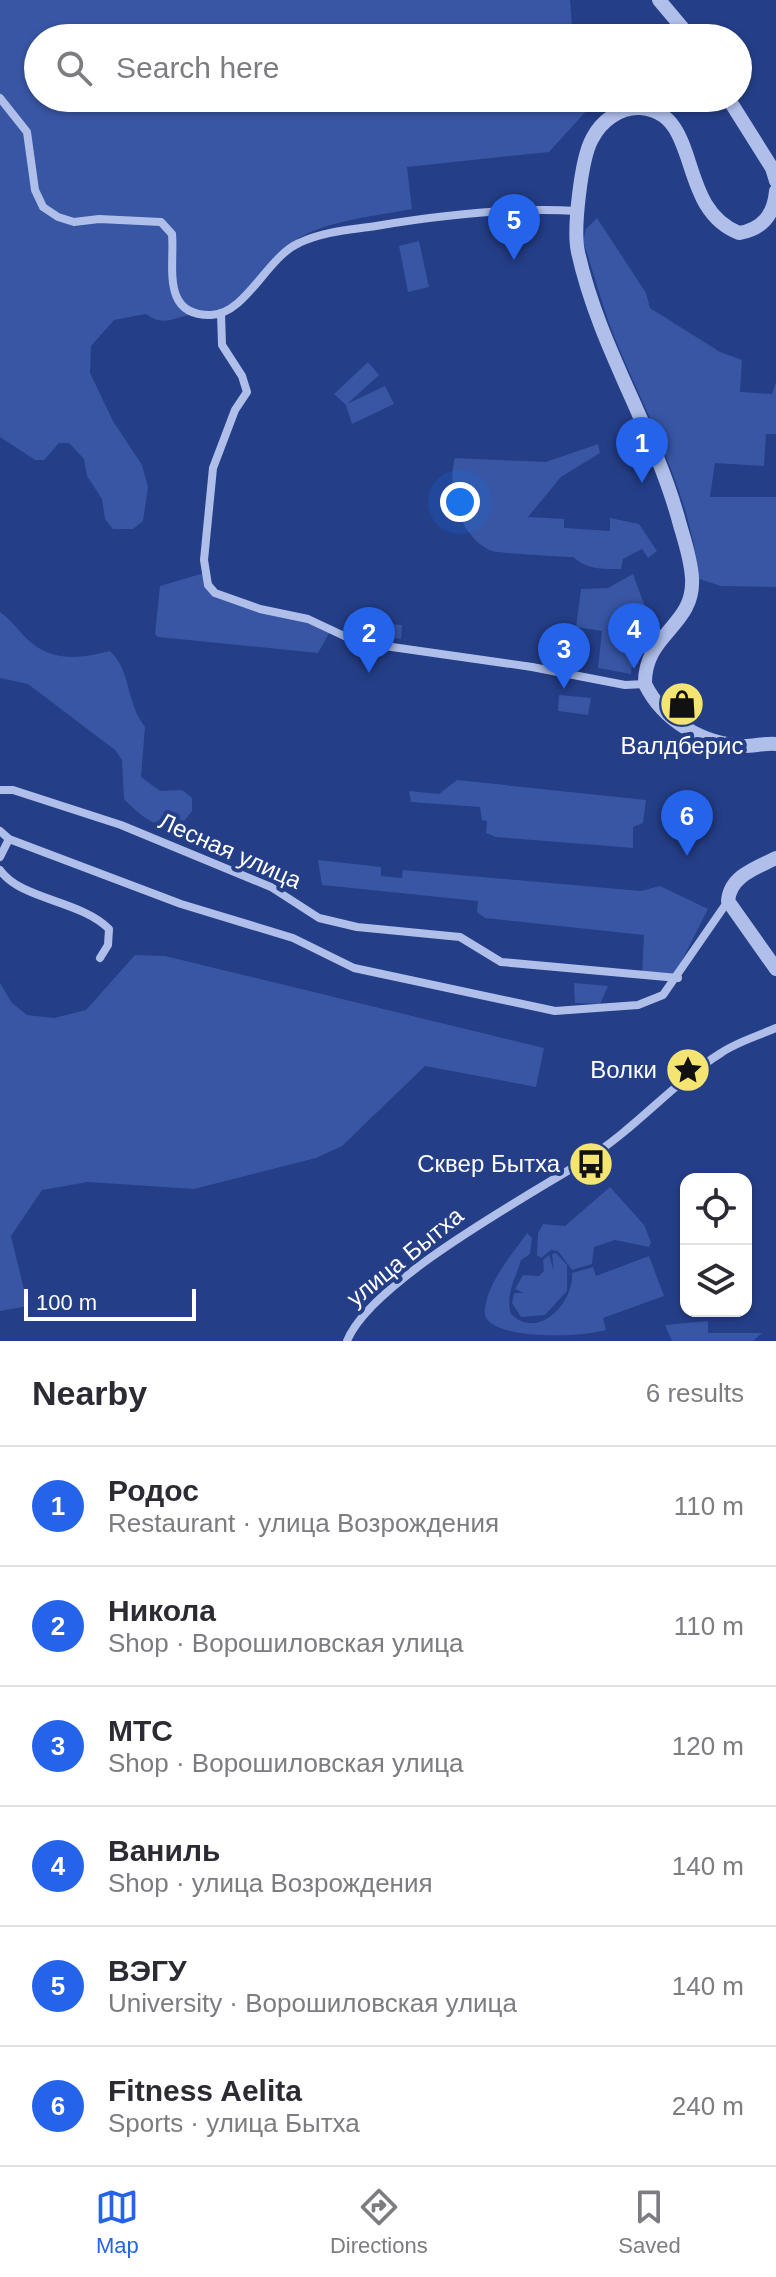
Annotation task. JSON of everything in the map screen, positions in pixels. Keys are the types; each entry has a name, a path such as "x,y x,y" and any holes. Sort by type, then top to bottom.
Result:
{"street":[{"path":"659,0 679,24"},
{"path":"0,98 27,132 35,190 43,207 58,217 74,222 99,219 161,222 172,234 170,280 174,292 191,309 210,315 221,313 246,296 281,253 321,234 406,221 514,210 577,211"},
{"path":"618,112 604,122 591,140 575,235 606,341 651,435 674,501 692,577 690,603 683,617 651,650 645,684 669,714 695,735 744,746 776,744"},
{"path":"651,112 668,118 682,141 703,204 726,228 739,233 761,225 769,217 776,191"},
{"path":"737,112 772,168 776,181"},
{"path":"221,313 222,345 242,376 247,392 235,410 213,468 204,560 208,585 225,599 308,619 357,642 532,667 625,685 645,684"},
{"name":"Лесная улица","path":"0,790 13,790 150,837 271,887 319,918 357,927 460,937 501,962 678,978"},
{"path":"0,831 9,839 181,904 293,938 354,968 555,1011 638,1005 663,995 678,978 739,879 776,858"},
{"path":"0,857 9,839"},
{"path":"0,870 12,882 95,915 109,929 108,945 100,958"},
{"path":"728,901 776,969"},
{"name":"улица Бытха","path":"347,1341 357,1321 450,1246 517,1199 589,1158 724,1051 776,1028"}],"shaded area":[{"path":"0,0 570,0 572,24 24,24 24,112 585,112 549,152 407,167 412,209 342,222 293,241 234,303 215,318 192,314 162,321 146,314 114,320 91,346 90,373 113,421 142,465 148,487 143,521 133,529 113,529 105,519 102,499 87,476 84,459 69,443 59,443 44,460 35,460 0,437"},
{"path":"597,218 646,293 650,308 720,352 742,360 740,392 772,394 776,382 776,434 766,434 764,466 715,463 710,497 776,497 776,587 721,586 699,579 678,487 611,329 583,241 586,229"},
{"path":"419,241 429,287 408,292 399,246"},
{"path":"368,362 379,375 347,404 385,386 394,404 352,424 346,405 334,394"},
{"path":"598,444 600,453 561,477 528,517 564,519 564,528 610,531 610,518 639,524 657,551 648,558 642,549 623,559 621,569 590,567 573,557 492,551 471,536 454,497 455,458 546,462"},
{"path":"204,573 215,593 331,630 318,653 158,637 155,634 160,586"},
{"path":"633,574 652,626 640,648 638,664 632,664 631,674 598,668 602,631 576,627 581,589 608,588"},
{"path":"0,612 27,639 46,652 77,657 110,651 117,659 134,707 145,727 141,777 160,791 182,790 192,798 192,811 181,825 156,823 137,811 124,799 122,760 115,750 28,684 0,678"},
{"path":"371,623 402,625 401,639 370,636"},
{"path":"559,695 591,698 588,715 558,711"},
{"path":"457,780 646,800 643,823 633,827 633,848 496,837 486,833 487,821 482,820 480,807 411,802 409,791 439,794"},
{"path":"318,860 381,867 381,876 402,878 403,870 641,891 660,886 708,909 673,978 642,976 644,935 485,918 477,912 478,901 322,885"},
{"path":"135,955 165,956 544,1048 536,1087 425,1066 342,1146 316,1158 194,1189 88,1182 42,1190 11,1236 28,1306 0,1311 0,983 12,1003 27,1015 54,1018 86,1010"},
{"path":"574,983 608,986 600,1004 575,1003"},
{"path":"610,1187 644,1225 651,1242 649,1247 615,1240 594,1247 592,1264 572,1270 558,1251 551,1250 541,1258 537,1255 538,1233 543,1224 565,1226"},
{"path":"527,1233 532,1238 530,1254 521,1260 509,1300 511,1314 522,1321 543,1321 553,1314 567,1295 572,1273 593,1267 596,1276 649,1256 664,1296 603,1318 606,1330 593,1333 534,1334 497,1327 487,1319 487,1299 502,1269"},
{"path":"556,1253 567,1265 567,1291 545,1315 521,1317 512,1303 514,1293 524,1293 515,1289 523,1275 539,1276 544,1271 543,1260 549,1255 554,1271 552,1254"},
{"path":"708,1321 708,1333 762,1333 753,1341 672,1341 665,1325"}],"place":[{"name":"ВЭГУ","path":"514,260"},
{"name":"Родос","path":"642,483"},
{"name":"Ваниль","path":"634,669"},
{"name":"Никола","path":"369,673"},
{"name":"МТС","path":"564,689"},
{"name":"Валдберис","path":"682,704"},
{"name":"Fitness Aelita","path":"687,856"},
{"name":"Волки","path":"688,1070"},
{"name":"Сквер Бытха","path":"591,1164"}]}
